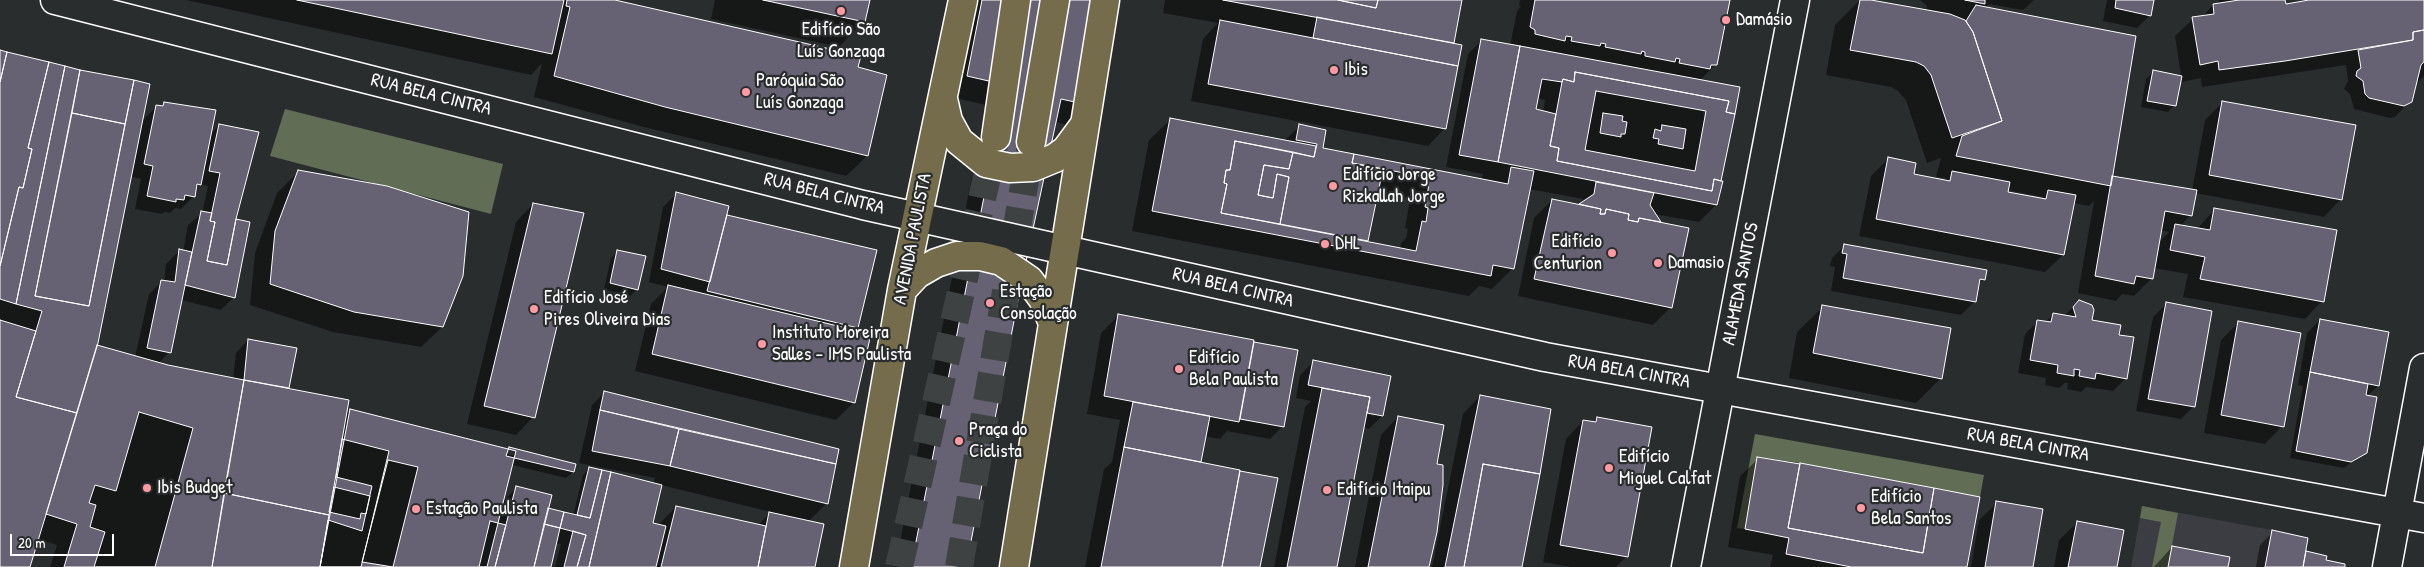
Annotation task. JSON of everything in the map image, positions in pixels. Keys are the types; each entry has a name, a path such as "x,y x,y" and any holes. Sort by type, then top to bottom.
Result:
{"main road":[{"name":"AVENIDA PAULISTA","path":"854,567 902,290 963,0"},
{"path":"996,137 1016,0"},
{"path":"1031,142 1055,0"},
{"path":"1014,567 1083,127 1105,0"},
{"path":"942,98 948,121 959,141 977,157 986,162 1004,167 1033,167 1055,158 1066,150 1083,127"},
{"path":"902,290 917,274 936,263 957,256 985,257 1011,266 1029,280 1043,299 1052,321"}],"street":[{"name":"RUA BELA CINTRA","path":"55,0 88,4 917,217 1546,357 2424,518"},
{"name":"ALAMEDA SANTOS","path":"1686,567 1794,0"},
{"path":"2386,567 2424,368"}],"shaded area":[{"path":"2142,506 2272,530 2265,567 2131,567"}],"green space":[{"path":"285,109 503,164 491,214 270,156"},
{"path":"1755,434 1984,475 1980,497 1800,463 1757,457 1745,529 1737,528"},
{"path":"2142,506 2178,513 2168,567 2152,567 2161,522 2140,518"}],"building":[{"path":"297,0 564,0 552,54"},
{"name":"Paróquia São Luís Gonzaga","path":"567,0 615,0 861,56 858,67 887,75 868,156 665,107 554,76 570,7 566,6"},
{"name":"Edifício São Luís Gonzaga","path":"763,0 870,0 865,22"},
{"name":"Estação Consolação","path":"982,0 1119,0 1098,107 1061,99 1022,280 966,567 911,567 1006,85 967,76"},
{"path":"1223,0 1338,0 1376,8 1378,0 1462,0 1454,43"},
{"path":"1338,0 1378,0 1376,8"},
{"path":"1535,0 1730,0 1717,65 1711,65 1710,69 1679,63 1680,59 1676,58 1675,62 1645,56 1645,52 1642,51 1641,54 1605,47 1606,44 1601,43 1600,46 1571,41 1572,37 1566,36 1565,41 1535,34 1535,30 1530,27"},
{"path":"1860,0 1871,0 1950,14 1965,20 1973,32 2002,121 1952,138 1931,75 1924,66 1916,62 1850,50"},
{"path":"1965,0 1985,0 1985,4"},
{"path":"2116,0 2154,0 2151,16 2115,8"},
{"path":"2239,0 2285,0 2286,4 2309,0 2424,0 2424,30 2413,32 2413,40 2285,61 2219,70 2218,61 2200,65 2192,17 2214,14 2213,4"},
{"path":"1976,5 2136,36 2111,186 1956,156 1962,136 2002,121 1973,32 1966,21"},
{"path":"1317,17 1462,45 1458,66 1313,38"},
{"name":"Ibis","path":"1220,20 1458,66 1446,129 1208,84"},
{"path":"2424,30 2424,62 2421,65 2412,102 2404,106 2369,98 2365,94 2363,81 2356,76 2357,71 2361,68 2358,50 2413,40 2413,32"},
{"path":"1481,39 1520,46 1498,162 1459,155"},
{"path":"1520,46 1740,87 1735,114 1726,112 1729,101 1575,72 1574,82 1563,79 1562,82 1542,79 1536,109 1556,114 1550,146 1559,148 1557,161 1712,191 1714,179 1723,181 1717,205 1498,162"},
{"path":"0,50 7,52 0,82"},
{"path":"7,52 49,62 28,148 32,149 23,188 19,187 0,266 0,82"},
{"path":"49,62 65,66 16,304 0,299 0,266 19,187 23,188 32,149 28,148"},
{"path":"65,66 80,70 35,296 89,306 134,80 150,84 98,343 77,413 16,397 42,311 16,304"},
{"path":"80,70 134,80 125,124 72,113"},
{"path":"2153,70 2182,76 2176,106 2147,101"},
{"path":"1575,72 1729,101 1726,112 1735,114 1721,181 1714,179 1712,191 1557,161 1559,148 1550,146 1562,82 1563,79 1574,82"},
{"path":"1596,91 1706,111 1695,171 1585,150"},
{"path":"2222,101 2356,125 2342,200 2209,175"},
{"path":"164,102 216,110 201,185 197,184 195,197 185,195 184,200 176,199 176,202 147,196 153,166 144,164 156,105 163,106"},
{"path":"72,113 125,124 89,306 35,296"},
{"path":"1603,113 1623,116 1622,121 1627,122 1625,134 1621,134 1621,137 1600,133"},
{"path":"1170,118 1316,146 1314,157 1235,141 1230,170 1226,170 1224,183 1227,184 1221,213 1416,251 1422,221 1426,222 1428,208 1425,207 1430,178 1352,163 1354,154 1508,184 1511,167 1534,171 1514,269 1493,265 1491,276 1152,211"},
{"path":"219,124 259,132 236,219 227,265 207,261 215,222 210,221 220,173 209,171"},
{"name":"Edifício Jorge Rizkallah Jorge","path":"1299,124 1326,130 1323,148 1354,154 1352,163 1383,169 1368,241 1280,224 1289,177 1277,174 1273,198 1258,195 1264,165 1289,169 1293,152 1314,157 1317,144 1296,140"},
{"path":"1662,125 1686,129 1683,149 1658,144 1659,139 1653,138 1655,129 1661,131"},
{"path":"1235,141 1293,152 1289,169 1264,165 1258,195 1273,198 1277,174 1289,177 1280,224 1221,213 1227,184 1224,183 1226,170 1230,170"},
{"path":"1888,157 1916,163 1914,174 1950,181 1952,171 2010,182 2008,192 2046,199 2048,190 2076,195 2064,255 1876,219"},
{"path":"298,170 387,186 469,212 463,276 443,327 354,312 270,284 275,231"},
{"path":"2112,176 2197,190 2192,216 2165,211 2153,279 2136,276 2134,284 2095,276"},
{"path":"1596,182 1654,193 1650,205 1661,222 1639,218 1638,222 1628,220 1629,214 1606,209 1605,214 1600,214 1601,209 1579,204 1594,194"},
{"path":"676,192 729,206 710,282 661,269"},
{"name":"Edifício Centurion","path":"1552,199 1601,209 1600,214 1605,214 1606,209 1629,214 1628,220 1638,222 1639,218 1689,228 1672,308 1534,279"},
{"name":"Edifício José Pires Oliveira Dias","path":"533,203 584,213 535,418 484,406"},
{"path":"2214,208 2337,230 2324,302 2200,279 2205,257 2170,250 2175,224 2210,230"},
{"path":"201,211 212,213 210,221 215,222 207,261 227,265 236,219 250,222 235,298 185,285"},
{"path":"727,215 877,250 858,328 707,291"},
{"path":"1844,244 1987,270 1985,280 1980,279 1976,302 1843,278 1847,254 1842,253"},
{"path":"179,249 192,252 171,353 147,348 161,280 175,282"},
{"path":"617,250 646,256 638,290 610,283"},
{"name":"Instituto Moreira Salles - IMS Paulista","path":"668,285 871,334 855,403 652,354"},
{"path":"2079,300 2092,305 2094,310 2092,320 2121,325 2119,335 2134,337 2127,379 2096,373 2095,379 2079,376 2080,370 2074,369 2074,376 2057,373 2058,365 2030,360 2037,320 2051,322 2053,313 2076,317 2073,307"},
{"path":"2166,302 2212,311 2195,407 2148,399"},
{"path":"1822,305 1951,328 1942,379 1813,353"},
{"name":"Edifício Bela Paulista","path":"1118,314 1254,340 1239,422 1104,396"},
{"path":"2320,319 2389,332 2379,386 2310,372"},
{"path":"0,320 36,331 16,397 77,413 30,567 0,567"},
{"path":"2238,321 2301,333 2284,427 2221,415"},
{"path":"248,339 297,348 289,388 244,380"},
{"path":"1254,342 1298,350 1284,427 1240,419"},
{"path":"97,345 168,365 244,380 212,567 64,567 77,524 46,514"},
{"path":"1313,360 1391,376 1383,416 1367,413 1370,397 1308,385"},
{"path":"2310,372 2368,384 2366,395 2377,397 2367,453 2351,462 2296,451"},
{"path":"244,380 349,400 329,515 224,493"},
{"name":"Edifício Itaipu","path":"1322,388 1370,397 1337,567 1287,567"},
{"path":"604,391 839,449 836,464 600,410"},
{"path":"1480,395 1551,409 1540,474 1483,464 1464,567 1445,567"},
{"path":"1133,402 1210,416 1201,462 1124,447"},
{"name":"Estação Paulista","path":"350,409 516,451 487,567 320,567"},
{"path":"600,410 679,429 670,466 592,451"},
{"name":"Ibis Budget","path":"139,412 193,428 155,567 94,567 105,532 90,527 96,505 89,503 95,485 116,491"},
{"path":"1398,416 1444,425 1437,464 1443,465 1443,485 1437,532 1429,567 1368,567"},
{"name":"Edifício Miguel Calfat","path":"1597,417 1652,427 1628,557 1560,545 1583,420 1596,422"},
{"path":"679,429 836,464 828,504 670,466"},
{"path":"342,439 389,451 361,567 320,567 328,520 362,531 372,486 336,477"},
{"path":"509,447 576,464 574,472 506,456"},
{"path":"1124,447 1240,470 1222,567 1101,567"},
{"path":"1757,457 1800,464 1788,528 1923,553 1934,488 1980,497 1967,567 1851,567 1786,554 1789,538 1745,529"},
{"path":"388,460 418,467 393,567 362,562"},
{"name":"Edifício Bela Santos","path":"1800,463 1934,488 1923,553 1788,528"},
{"path":"1483,464 1540,474 1522,567 1464,567"},
{"path":"589,467 602,470 590,518 577,515"},
{"path":"602,470 611,472 589,567 577,567 586,535 560,528 564,512 590,518"},
{"path":"1240,471 1278,478 1260,567 1222,567"},
{"path":"611,472 662,485 653,523 666,526 656,567 589,567"},
{"path":"516,486 552,495 534,567 495,567"},
{"path":"334,487 370,496 366,514 361,513 360,519 329,512"},
{"path":"224,493 329,515 320,567 212,567"},
{"path":"1996,501 2043,509 2033,567 1985,567"},
{"path":"676,506 766,526 758,567 661,567"},
{"path":"548,508 564,512 560,528 544,524"},
{"path":"769,512 824,524 815,567 758,567"},
{"path":"490,521 506,525 495,567 479,567"},
{"path":"2077,521 2124,530 2117,567 2068,567"},
{"path":"544,524 560,528 551,567 534,567"},
{"path":"2272,530 2308,538 2303,567 2265,567"},
{"path":"573,531 586,535 577,567 564,567"},
{"path":"2172,546 2230,557 2228,567 2168,567"},
{"path":"2306,551 2327,556 2326,560 2345,564 2345,567 2303,567"}],"tunnel":[{"path":"899,567 995,141"},
{"path":"959,567 1031,145"}],"place":[{"name":"Edifício São Luís Gonzaga","path":"841,11"},
{"name":"Damásio","path":"1726,20"},
{"name":"Ibis","path":"1334,70"},
{"name":"Paróquia São Luís Gonzaga","path":"746,92"},
{"name":"Edifício Jorge Rizkallah Jorge","path":"1333,186"},
{"name":"DHL","path":"1325,244"},
{"name":"Edifício Centurion","path":"1612,253"},
{"name":"Damasio","path":"1658,263"},
{"name":"Estação Consolação","path":"990,303"},
{"name":"Edifício José Pires Oliveira Dias","path":"534,309"},
{"name":"Instituto Moreira Salles - IMS Paulista","path":"762,344"},
{"name":"Edifício Bela Paulista","path":"1179,369"},
{"name":"Praça do Ciclista","path":"959,441"},
{"name":"Edifício Miguel Calfat","path":"1609,468"},
{"name":"Ibis Budget","path":"147,488"},
{"name":"Edifício Itaipu","path":"1327,490"},
{"name":"Edifício Bela Santos","path":"1861,508"},
{"name":"Estação Paulista","path":"416,509"}]}
